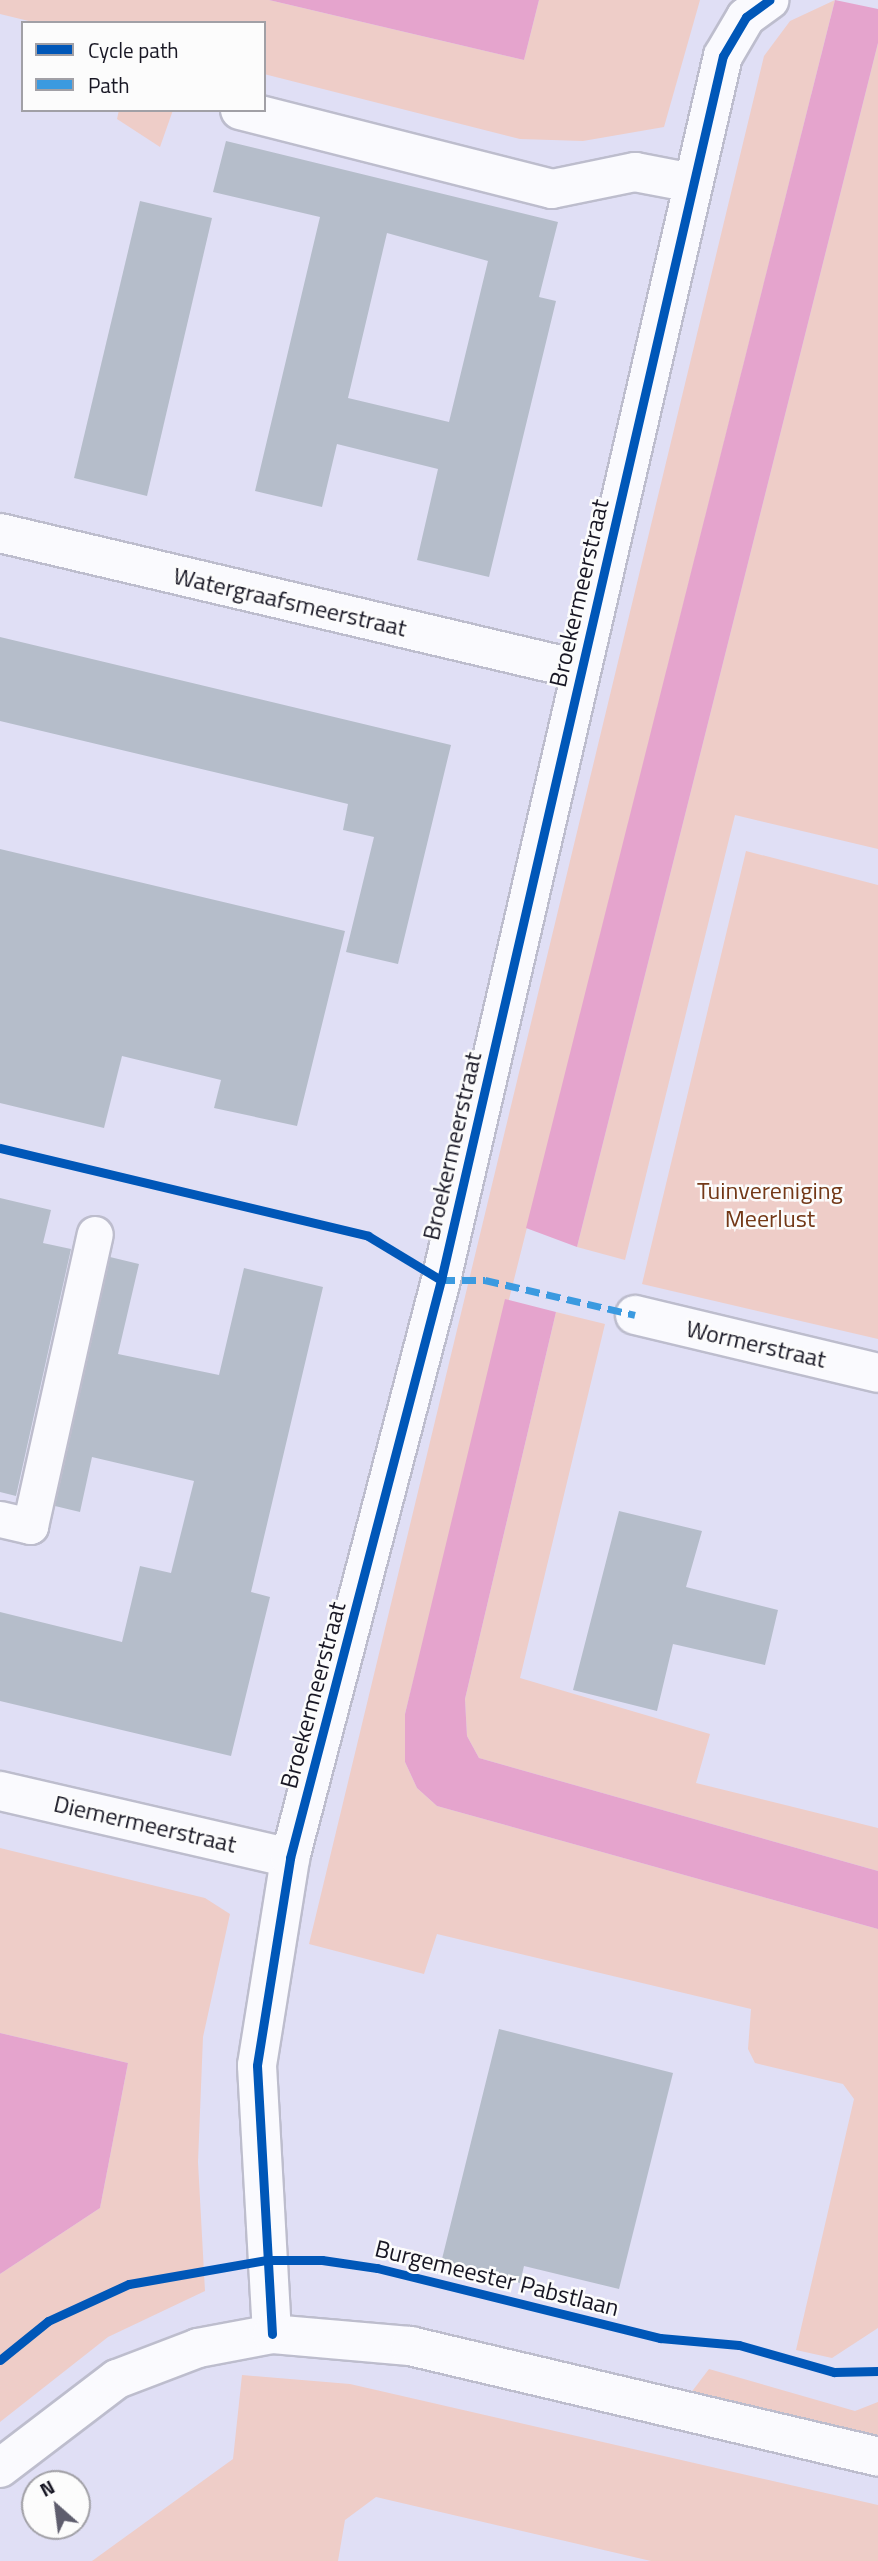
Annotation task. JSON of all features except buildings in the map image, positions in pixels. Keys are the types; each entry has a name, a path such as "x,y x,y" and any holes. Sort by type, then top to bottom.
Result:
{"street":[{"name":"Broekermeerstraat","path":"272,2334 257,2065 290,1858 441,1280 723,56 750,6"},
{"path":"248,112 551,189 635,172 692,183"},
{"name":"Watergraafsmeerstraat","path":"0,533 581,670"},
{"name":"Wormerstraat","path":"635,1315 878,1373"},
{"name":"Diemermeerstraat","path":"0,1791 290,1858"},
{"path":"0,2468 117,2379 198,2348 272,2334 410,2346 878,2457"}],"lane":[{"path":"0,1519 30,1525 95,1234"}],"green space":[{"path":"0,0 269,0 524,60 539,0 700,0 664,127 583,141 520,139 266,75 266,21 29,21 0,14"},
{"path":"835,0 405,1714 405,1762 417,1788 437,1806 878,1929 878,2328 832,2358 796,2350 854,2099 843,2084 755,2063 748,2049 751,2009 437,1934 424,1974 309,1944 764,56 790,21"},
{"path":"878,43 878,849 735,815 625,1260 577,1247"},
{"path":"119,112 172,112 160,147 117,119"},
{"name":"Tuinvereniging Meerlust","path":"746,851 878,885 878,1339 642,1284"},
{"path":"556,1312 605,1324 520,1678 710,1734 696,1783 878,1828 878,1871 479,1758 467,1736 465,1699"},
{"path":"0,1848 205,1898 230,1914 203,2037 198,2162 205,2291 108,2337 0,2422 0,2274 100,2208 128,2063 0,2033"},
{"path":"709,2369 855,2411 878,2402 878,2439 690,2394"},
{"path":"242,2375 350,2384 878,2505 878,2561 651,2561 376,2497 345,2520 338,2561 92,2561 233,2459"}],"shaded area":[{"path":"269,0 539,0 524,60"},
{"path":"835,0 878,9 878,43 577,1247 526,1228"},
{"path":"505,1299 556,1312 465,1699 467,1736 479,1758 878,1871 878,1929 437,1806 417,1788 405,1762 405,1714"},
{"path":"0,2033 128,2063 100,2208 0,2274"}],"marked path":[{"path":"441,1280 485,1280 635,1315"}],"cycle path":[{"path":"272,2334 257,2065 290,1858 441,1280 723,56 746,17 769,0"},
{"path":"0,1148 368,1236 441,1280"},
{"name":"Burgemeester Pabstlaan","path":"0,2360 48,2321 129,2284 267,2260 322,2260 377,2268 660,2338 739,2345 834,2372 878,2371"}]}
